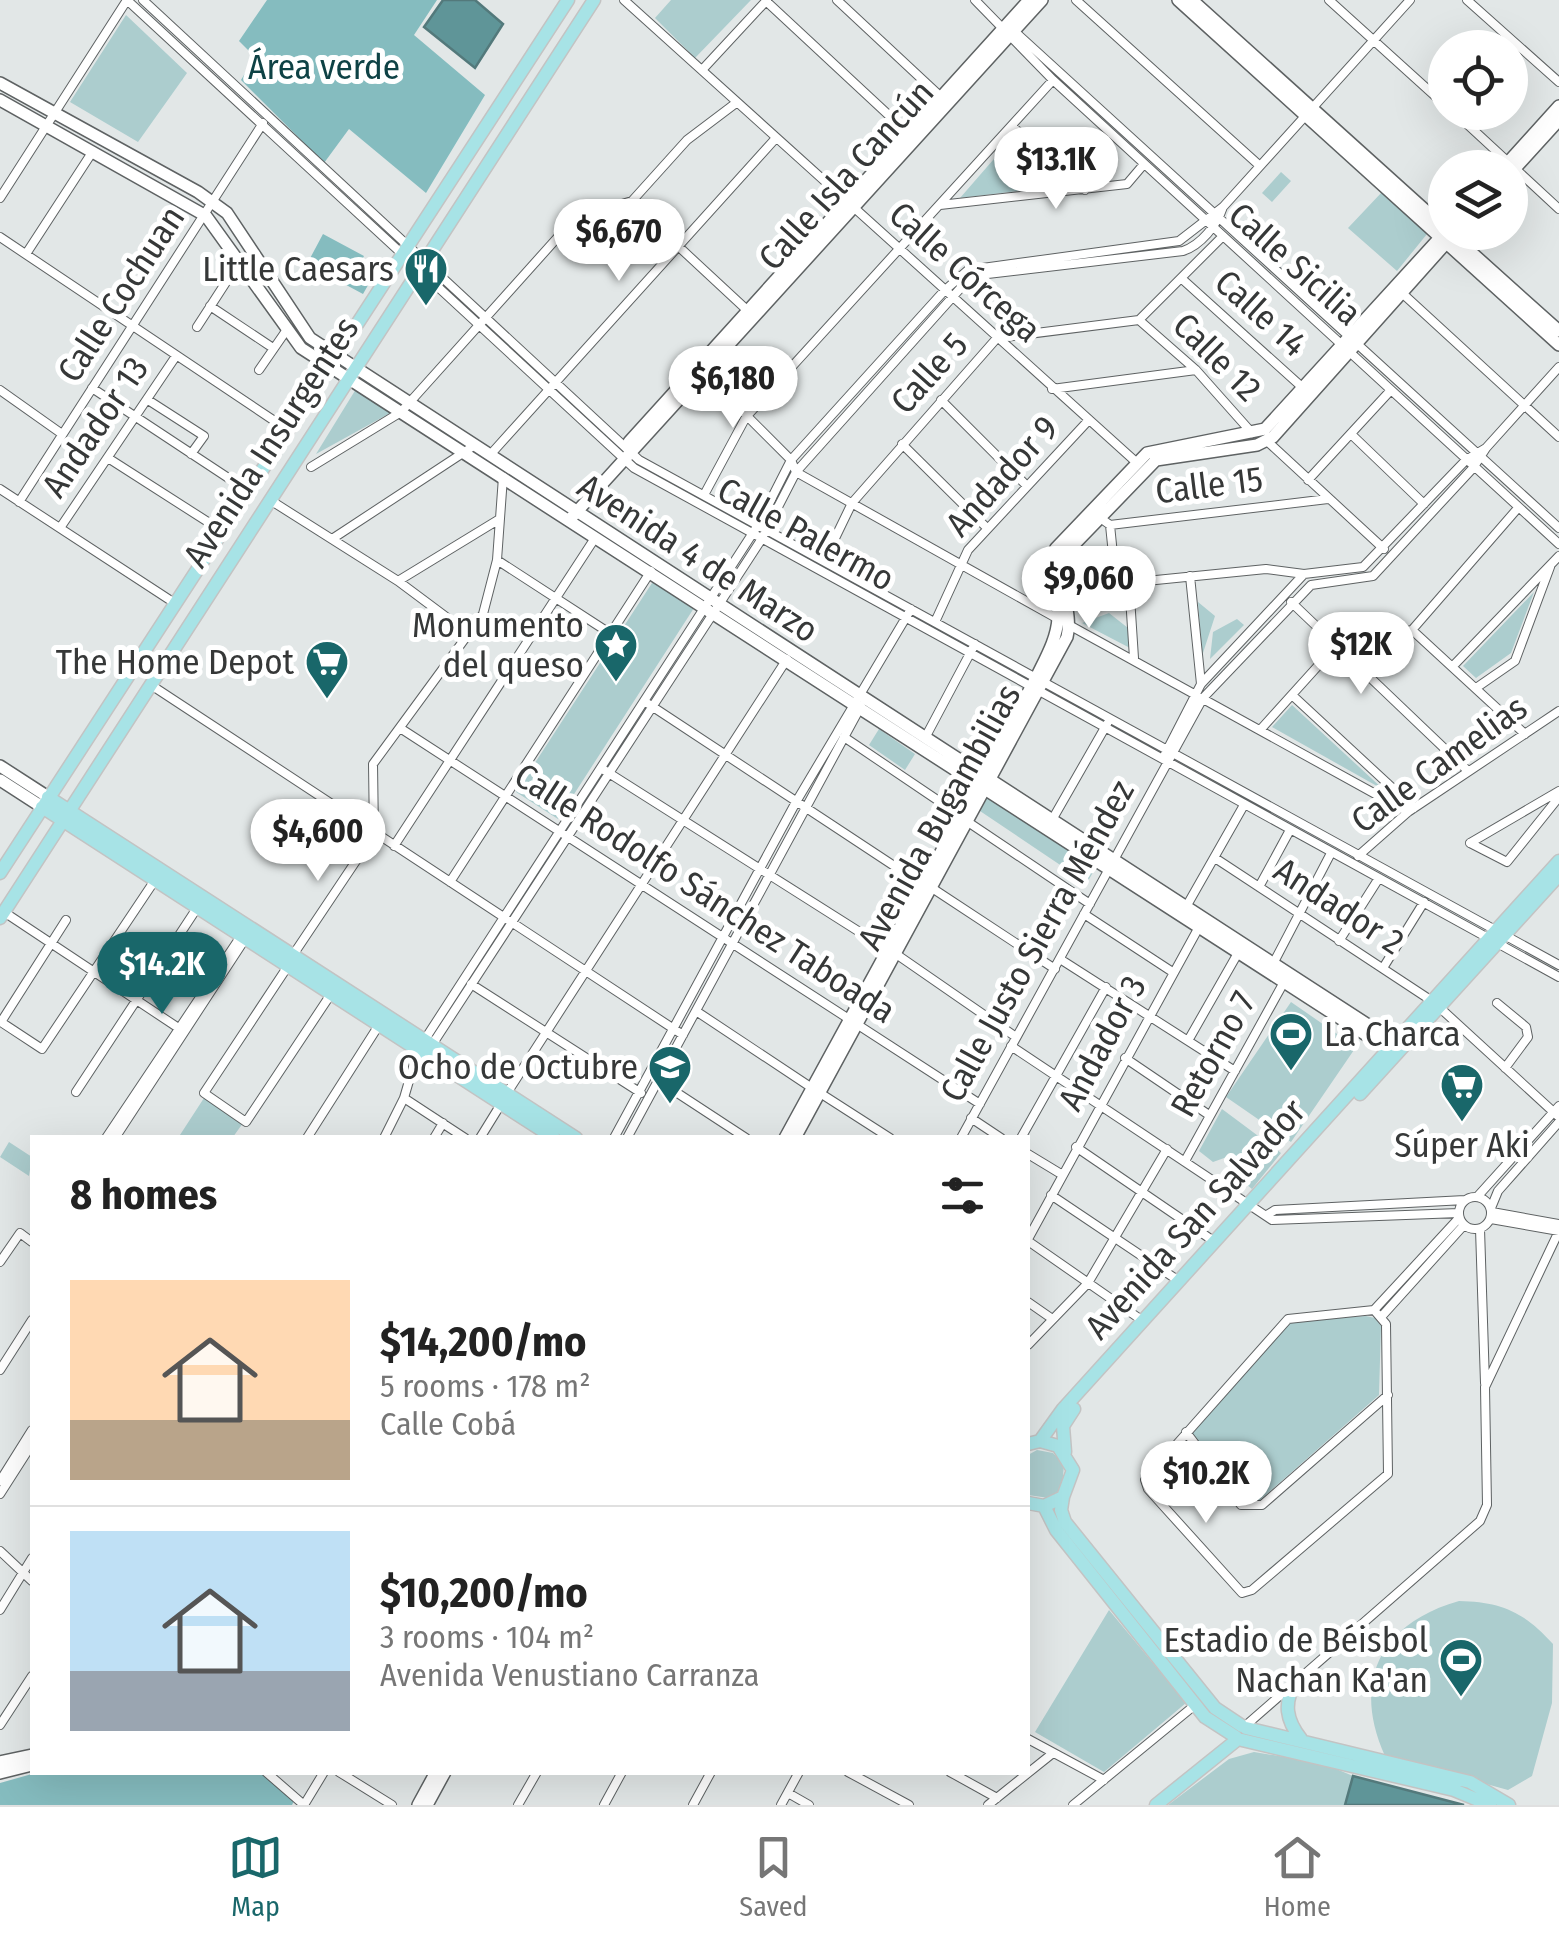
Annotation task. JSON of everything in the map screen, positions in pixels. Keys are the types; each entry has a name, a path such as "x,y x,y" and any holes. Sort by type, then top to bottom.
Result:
{"main road":[{"name":"Avenida Insurgentes","path":"0,873 568,0"},
{"name":"Avenida Insurgentes","path":"1,913 594,0"},
{"name":"Calle Isla Cancún","path":"570,514 911,137 1029,0"},
{"name":"Calle Isla Cancún","path":"911,137 941,97 1005,29 1042,0"},
{"path":"1178,0 1428,216"},
{"path":"1192,0 1309,112"},
{"name":"Avenida 4 de Marzo","path":"0,83 227,213 310,338 333,361"},
{"name":"Avenida 4 de Marzo","path":"0,100 206,216 241,259 302,348 351,372 984,783 1186,907 1273,964 1286,978"},
{"path":"1524,150 1559,106"},
{"path":"1528,150 1559,120"},
{"path":"1267,441 1434,250"},
{"path":"1253,435 1271,424 1402,293 1436,250"},
{"path":"1464,250 1559,344"},
{"path":"1466,250 1559,331"},
{"name":"Calle Isla Cancún","path":"623,454 703,372 750,315"},
{"name":"Avenida Bugambilias","path":"787,1135 816,1090 1038,685 1064,622 1061,562 1105,521 1136,462 1163,448 1253,435"},
{"name":"Avenida Bugambilias","path":"1064,622 1050,571 1053,553 1128,479 1162,458 1267,441"},
{"name":"Avenida 4 de Marzo","path":"470,450 490,455 505,472"},
{"path":"259,475 274,494"},
{"name":"Avenida 4 de Marzo","path":"570,514 595,538 653,568"},
{"name":"Avenida 4 de Marzo","path":"859,701 925,738 984,783 1052,820 1199,928 1396,1048"},
{"path":"0,766 45,802 245,934"},
{"path":"0,780 45,802"},
{"path":"66,816 197,908 291,961 423,1050"},
{"name":"Avenida San Salvador","path":"1063,1498 1073,1470 1063,1426 1070,1413 1257,1209 1559,862"},
{"name":"Avenida San Salvador","path":"1497,937 1559,876"},
{"path":"291,961 331,994 379,1025 571,1135"},
{"name":"Avenida Bugambilias","path":"796,1135 816,1090"},
{"path":"504,1098 549,1135"},
{"name":"Avenida San Salvador","path":"1032,1441 1214,1242 1257,1209"},
{"path":"1032,1441 1066,1452"},
{"path":"1490,1805 1454,1790 1241,1733 1195,1705 1033,1506 1063,1498 1060,1510 1065,1522 1214,1708 1241,1733 1301,1740 1470,1782 1509,1805"},
{"path":"1296,1681 1287,1706 1290,1726 1301,1740"},
{"path":"1156,1805 1241,1733"},
{"path":"0,1762 30,1754"},
{"path":"0,1773 30,1766"},
{"path":"418,1805 434,1775"},
{"path":"427,1805 443,1775"}],"street":[{"path":"0,198 127,0"},
{"name":"Calle Palermo","path":"127,0 406,250"},
{"name":"Calle Palermo","path":"142,0 268,116 478,325 623,454 752,535 970,655 1110,718 1429,894 1559,977"},
{"name":"Calle Córcega","path":"624,0 1087,422 1136,462"},
{"path":"837,0 941,97"},
{"name":"Calle Sicilia","path":"974,0 1216,215 1350,344 1392,390 1559,544"},
{"path":"1076,0 1260,166"},
{"path":"1329,0 1428,89"},
{"path":"386,1134 423,1050 752,535 763,528 796,472 968,270 1180,241 1208,224 1410,0"},
{"path":"1467,0 1559,82"},
{"path":"702,70 766,1 911,137"},
{"name":"Calle Sicilia","path":"1005,29 1053,80 1208,224 1482,452 1559,528"},
{"path":"704,495 746,417 1053,80"},
{"path":"311,467 405,407 575,218 632,201 687,140 736,103"},
{"name":"Calle Cochuan","path":"19,502 268,116"},
{"path":"1013,127 1085,190"},
{"path":"1472,130 1491,150"},
{"path":"490,455 776,138"},
{"path":"26,254 93,151"},
{"path":"940,205 1127,184 1144,164"},
{"path":"1528,184 1559,209"},
{"path":"1139,320 1223,236"},
{"path":"0,237 288,430"},
{"path":"678,246 750,315"},
{"path":"197,327 241,259"},
{"name":"Calle Palermo","path":"422,266 484,316 551,387"},
{"name":"Calle 14","path":"1181,278 1303,388"},
{"path":"1402,293 1559,437"},
{"path":"710,605 761,540 791,460 948,294"},
{"path":"210,306 274,348"},
{"name":"Calle 5","path":"824,561 852,503 997,338 1139,320"},
{"name":"Calle 12","path":"1139,320 1196,370 1253,435"},
{"path":"258,370 288,328"},
{"name":"Andador 13","path":"60,528 176,356"},
{"path":"1198,695 1311,585 1373,576 1474,468 1482,452 1559,367"},
{"path":"1052,388 1196,370"},
{"path":"703,372 791,460 796,472 1411,810"},
{"path":"92,388 248,491"},
{"path":"0,390 62,434"},
{"path":"1308,480 1392,390"},
{"path":"148,400 204,436 191,454"},
{"path":"942,400 1027,486"},
{"name":"Andador 9","path":"935,622 960,564 987,528 1087,422"},
{"path":"1352,435 1424,504"},
{"name":"Calle 12","path":"1267,441 1384,549"},
{"path":"902,444 987,528"},
{"path":"332,539 470,450"},
{"path":"1105,521 1116,584 1266,568 1304,574 1364,567 1466,460 1482,452"},
{"name":"Calle Palermo","path":"623,454 975,644 1164,765 1424,903 1559,965"},
{"path":"108,458 223,531"},
{"path":"331,994 246,1122 204,1093 374,834 373,764 483,614 497,560 505,472"},
{"path":"0,488 176,604"},
{"path":"274,494 469,634"},
{"name":"Calle 15","path":"1105,521 1328,499"},
{"path":"1260,728 1334,647 1412,630 1518,508"},
{"path":"398,581 498,520"},
{"path":"394,846 595,538"},
{"path":"1453,666 1556,559"},
{"path":"1476,688 1515,661 1556,559"},
{"path":"497,560 611,634"},
{"path":"450,882 653,568"},
{"path":"1201,684 1304,574"},
{"path":"1190,576 1201,684 1198,695"},
{"path":"1129,582 1134,658"},
{"path":"1284,595 1334,647 1468,770"},
{"path":"629,1135 726,941 911,609"},
{"path":"1412,630 1525,734"},
{"path":"925,738 975,644"},
{"path":"482,1135 789,656"},
{"path":"150,685 679,1033"},
{"name":"Calle Justo Sierra Méndez","path":"963,1135 1090,904 1198,695"},
{"path":"1292,695 1411,810"},
{"path":"801,804 844,737 859,701"},
{"path":"647,704 1054,969"},
{"name":"Calle Camelias","path":"1352,864 1411,810 1559,711"},
{"path":"1052,820 1110,718"},
{"name":"Calle Rodolfo Sánchez Taboada","path":"400,728 980,1104"},
{"path":"844,737 1090,904"},
{"path":"604,770 892,952 1016,1036"},
{"path":"1559,794 1507,862 1470,843 1559,794"},
{"path":"1186,907 1244,805"},
{"path":"1259,887 1290,830"},
{"name":"Retorno 7","path":"1273,964 1332,852"},
{"name":"Andador 2","path":"1214,858 1436,1004 1558,1114"},
{"path":"1340,941 1378,878"},
{"path":"66,920 0,1022 42,1049 155,880"},
{"path":"1383,968 1429,894"},
{"path":"76,1092 197,908"},
{"path":"1,913 181,1030"},
{"path":"1084,914 1172,971"},
{"path":"423,1050 471,984 507,920"},
{"name":"Andador 3","path":"1030,1236 1199,928"},
{"path":"108,1135 245,934"},
{"path":"616,1135 696,1011 726,941"},
{"path":"1189,1039 1238,953"},
{"path":"1060,959 1235,1071"},
{"name":"Retorno 7","path":"1185,1160 1286,978"},
{"path":"471,984 641,1092"},
{"path":"1023,1135 1106,987"},
{"path":"1497,1002 1526,1027 1528,1037 1505,1068"},
{"path":"696,1011 885,1135"},
{"path":"310,1135 379,1025"},
{"path":"118,1135 181,1030"},
{"path":"1011,1046 1272,1220 1461,1219 1480,1229"},
{"path":"1125,1058 1209,1116"},
{"path":"659,1080 742,1135"},
{"path":"404,1098 461,1135"},
{"path":"1257,1209 1478,1197 1558,1114"},
{"path":"1241,1733 1480,1521 1487,1505 1480,1229 1498,1192 1558,1114"},
{"path":"972,1118 997,1135"},
{"path":"436,1135 443,1123"},
{"path":"1076,1147 1214,1242"},
{"name":"Retorno 7","path":"1030,1342 1088,1283 1167,1149"},
{"path":"1030,1155 1061,1174"},
{"path":"1051,1194 1180,1281"},
{"path":"1478,1197 1491,1213 1559,1229 1486,1387"},
{"path":"1378,1313 1386,1324 1388,1474 1252,1590 1242,1592 1148,1489 1145,1480 1149,1471 1288,1319 1378,1313 1461,1219 1465,1200"},
{"path":"0,1262 20,1233 30,1240"},
{"path":"1030,1241 1143,1320"},
{"path":"1030,1303 1051,1318"},
{"path":"0,1370 30,1323"},
{"path":"1186,1432 1241,1504 1251,1508 1262,1505 1388,1395"},
{"path":"0,1481 30,1433"},
{"path":"0,1494 30,1447"},
{"path":"0,1551 30,1579"},
{"path":"0,1610 30,1562"},
{"path":"0,1725 30,1679"},
{"path":"1073,1805 1195,1705"},
{"path":"1030,1740 1104,1780"},
{"path":"1030,1771 1053,1753"},
{"path":"269,1775 304,1805 322,1775"},
{"path":"344,1775 392,1805"},
{"path":"518,1805 534,1775"},
{"path":"604,1805 620,1775"},
{"path":"693,1805 709,1775"},
{"path":"781,1805 797,1775"},
{"path":"854,1775 909,1805"},
{"path":"955,1775 996,1798"},
{"path":"988,1805 1025,1775"},
{"path":"788,1793 809,1805"}],"shaded area":[{"path":"443,0 475,0 503,24 475,68 424,27"},
{"path":"671,0 751,0 695,58 655,18"},
{"path":"126,15 187,73 138,142 70,102"},
{"path":"1013,137 1074,184 960,198"},
{"path":"1281,172 1291,181 1272,202 1262,193"},
{"path":"1382,192 1427,234 1397,271 1348,228"},
{"path":"356,389 392,412 316,454"},
{"path":"1099,579 1116,593 1104,609 1081,593"},
{"path":"654,580 694,608 558,819 516,792"},
{"path":"1534,592 1511,653 1476,678 1463,666"},
{"path":"1198,602 1215,616 1202,656"},
{"path":"1109,613 1128,628 1130,648 1082,623"},
{"path":"1237,619 1244,625 1210,659 1213,632"},
{"path":"1292,705 1384,790 1272,727"},
{"path":"879,729 915,754 905,770 869,745"},
{"path":"989,795 1097,865 1087,883 980,811"},
{"name":"La Charca","path":"1291,1002 1356,1047 1291,1142 1226,1097"},
{"path":"204,1098 243,1123 234,1135 180,1135"},
{"path":"1222,1109 1281,1153 1252,1189 1236,1176 1237,1165 1227,1157 1213,1162 1199,1151"},
{"path":"9,1142 30,1156 29,1176 0,1157"},
{"path":"1375,1318 1381,1326 1379,1395 1259,1501 1249,1502 1190,1432 1292,1321"},
{"path":"1037,1450 1053,1453 1064,1465 1062,1488 1049,1498 1030,1495 1030,1454"},
{"name":"Estadio de Béisbol Nachan Ka'an","path":"1459,1601 1511,1611 1553,1644 1552,1703 1532,1776 1508,1790 1385,1756 1375,1729 1373,1680 1392,1640 1432,1611"},
{"path":"1109,1610 1186,1703 1104,1772 1035,1732"},
{"path":"1254,1752 1322,1763 1353,1776 1345,1805 1168,1805 1229,1759"},
{"path":"1353,1776 1464,1805 1345,1805"}],"green space":[{"name":"Área verde","path":"267,0 437,0 414,35 485,95 426,193 349,129 324,163 241,80 255,57 239,41"},
{"path":"323,234 364,256 359,265 375,273 363,294 307,264"},
{"path":"30,1775 263,1775 294,1801 292,1805 0,1805 0,1783"}],"place":[{"name":"Little Caesars","path":"426,307"},
{"name":"Monumento del queso","path":"616,683"},
{"name":"The Home Depot","path":"327,700"},
{"name":"La Charca","path":"1291,1072"},
{"name":"Ocho de Octubre","path":"670,1105"},
{"name":"Súper Aki","path":"1462,1123"},
{"name":"Estadio de Béisbol Nachan Ka'an","path":"1461,1698"}]}
